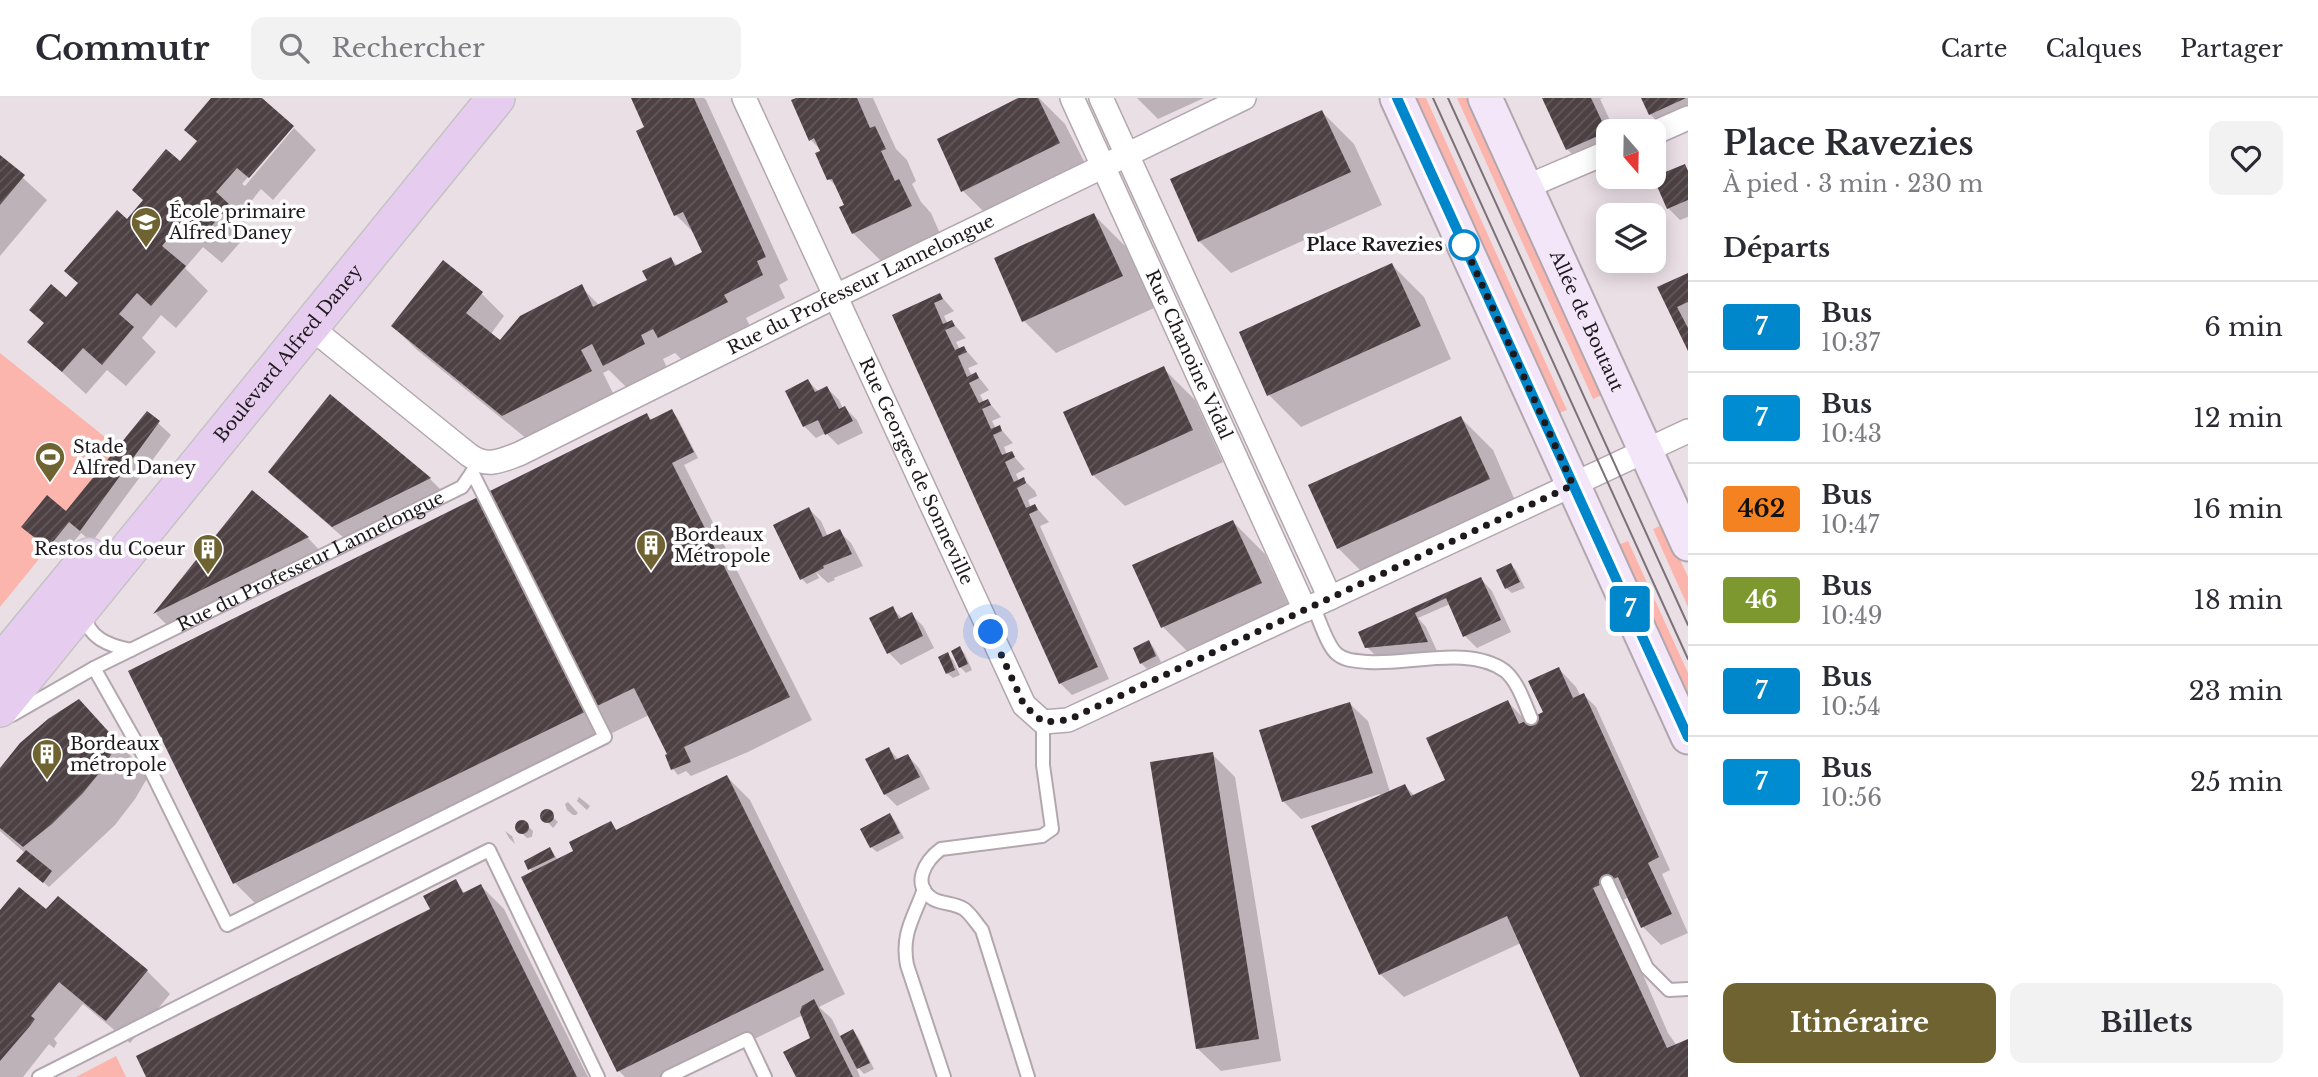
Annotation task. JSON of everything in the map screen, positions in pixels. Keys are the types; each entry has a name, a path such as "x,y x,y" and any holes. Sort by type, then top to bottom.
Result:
{"main road":[{"name":"Boulevard Alfred Daney","path":"0,666 464,98"},
{"name":"Boulevard Alfred Daney","path":"0,708 496,98"},
{"path":"1397,98 1688,737"},
{"name":"Allée de Boutaut","path":"1485,98 1688,544"}],"street":[{"name":"Rue Georges de Sonneville","path":"744,98 1024,705 1043,722"},
{"name":"Rue Chanoine Vidal","path":"1072,98 1316,605"},
{"name":"Rue Chanoine Vidal","path":"1101,98 1316,605"},
{"name":"Rue du Professeur Lannelongue","path":"475,467 494,464 519,454 836,296 1244,98"},
{"path":"1666,127 1688,118"},
{"path":"1526,187 1596,157"},
{"path":"309,326 475,467"},
{"path":"1043,722 1068,720 1688,431"}],"lane":[{"path":"94,668 141,751 226,925 605,737 475,467"},
{"name":"Rue du Professeur Lannelongue","path":"0,723 94,668 462,487 475,467"},
{"path":"86,601 85,617 89,628 109,646 131,650"},
{"path":"1316,605 1334,653 1343,658 1391,663 1455,658 1483,660 1505,671 1516,684 1531,718"},
{"path":"1028,1077 982,930 967,911 953,903 933,899 924,889 922,879 923,867 941,849 1042,836 1052,829 1043,765 1043,722"},
{"path":"39,1077 489,850 598,1077"},
{"path":"1607,882 1647,968 1669,990 1688,989"},
{"path":"924,889 906,935 904,948 907,965 944,1077"},
{"path":"668,1077 747,1039 765,1077"}],"shaded area":[{"path":"1412,98 1426,98 1567,410 1557,414"},
{"path":"1457,98 1471,98 1604,394 1593,399"},
{"name":"Stade Alfred Daney","path":"0,353 125,453 0,607"},
{"path":"1664,524 1688,577 1688,607 1653,529"},
{"path":"1628,541 1688,673 1688,704 1616,546"},
{"path":"116,1056 126,1077 76,1077"}],"building":[{"path":"211,98 262,98 294,126 249,178 237,168 216,192 230,205 198,241 179,225 162,246 186,266 151,306 137,293 119,314 134,327 102,365 83,348 62,372 27,342 44,323 29,310 51,284 66,297 78,283 64,271 117,210 127,219 143,200 132,190 166,149 180,161 197,141 184,130"},
{"path":"631,98 694,98 766,257 757,261 763,275 724,295 728,302 658,338 653,329 641,335 645,344 603,366 592,344 581,350 592,371 502,416 391,326 443,260 483,292 466,313 500,340 520,316 582,284 593,307 647,280 642,271 671,257 675,266 702,252 683,212 674,216 636,131 644,127"},
{"path":"857,98 870,128 875,126 886,149 881,151 895,181 899,179 912,206 852,234 839,207 844,205 832,179 827,180 815,153 820,151 814,138 809,141 791,100"},
{"path":"1018,98 1038,98 1060,143 961,192 937,139"},
{"path":"1542,98 1591,98 1601,119 1596,119 1596,137 1566,150"},
{"path":"1641,98 1686,98 1649,115"},
{"path":"1322,110 1351,172 1198,242 1170,179"},
{"path":"0,155 25,175 0,205"},
{"path":"1685,164 1688,171 1688,200 1667,209 1658,189 1666,189 1666,172"},
{"path":"1094,213 1123,276 1022,322 994,258"},
{"path":"1392,263 1421,326 1267,396 1239,332"},
{"path":"1688,273 1688,302 1677,307 1688,328 1688,351 1657,287"},
{"path":"940,293 943,299 934,303 943,324 952,320 955,326 945,330 955,350 964,346 967,352 958,356 967,377 976,372 979,378 969,383 979,403 988,399 991,405 982,409 991,429 1000,425 1002,431 993,435 1002,455 1012,451 1015,457 1005,462 1014,482 1024,477 1026,483 1017,488 1026,508 1035,504 1038,510 1029,514 1098,667 1059,684 892,315"},
{"path":"1164,366 1193,430 1092,476 1063,412"},
{"path":"808,379 815,392 827,386 839,409 845,406 853,421 825,435 818,420 803,427 785,391"},
{"path":"330,394 431,478 332,527 268,472"},
{"path":"672,409 694,452 672,463 790,697 684,747 691,762 671,770 665,755 667,754 634,688 233,884 128,671 647,413 650,420"},
{"path":"147,411 160,421 80,531 69,522 48,548 21,527 47,495 66,511"},
{"path":"1461,416 1490,479 1337,549 1308,485"},
{"name":"Restos du Coeur","path":"252,490 309,537 153,614"},
{"path":"809,507 823,537 840,529 852,554 823,566 824,568 800,580 773,525"},
{"path":"1233,520 1262,583 1161,628 1132,565"},
{"path":"1511,563 1520,582 1505,589 1496,570"},
{"path":"1481,577 1501,620 1463,637 1446,598 1415,613 1428,642 1365,648 1358,632"},
{"path":"893,606 899,619 912,612 923,636 887,654 869,618"},
{"path":"1149,640 1156,656 1140,664 1133,648"},
{"path":"960,646 968,664 959,668 951,651"},
{"path":"948,652 955,670 946,674 938,657"},
{"path":"1559,667 1573,698 1584,693 1659,857 1648,863 1672,914 1641,928 1618,877 1593,888 1667,1048 1688,1039 1688,1077 1580,1077 1507,916 1379,975 1311,826 1405,784 1411,796 1445,780 1426,738 1508,700 1519,724 1543,712 1528,681"},
{"name":"Bordeaux métropole","path":"79,699 118,742 104,767 83,793 52,824 23,847 0,828 0,768 20,743 48,719"},
{"path":"1350,702 1373,773 1282,802 1259,730"},
{"path":"889,747 895,760 908,754 920,777 884,795 865,759"},
{"path":"1213,752 1259,1039 1196,1049 1150,762"},
{"path":"727,775 824,970 617,1072 521,877 573,851 569,842 611,821 616,830"},
{"path":"547,809 552,811 552,821 547,823 542,821 540,816 542,811"},
{"path":"890,813 900,833 870,848 860,829"},
{"path":"522,820 527,822 527,832 522,834 517,832 515,827 517,822"},
{"path":"550,847 555,857 528,870 524,861"},
{"path":"26,850 52,871 43,883 16,861"},
{"path":"456,879 463,893 481,884 577,1077 146,1077 136,1056 430,909 423,896"},
{"path":"19,887 46,909 58,896 148,970 106,1021 59,982 31,1016 35,1019 30,1026 0,1061 0,910"},
{"path":"814,999 853,1077 796,1077 783,1052 810,1038 800,1012 802,1006"},
{"path":"853,1029 870,1063 857,1069 840,1036"}],"tram line":[{"path":"1433,98 1688,659"},
{"path":"1448,98 1688,625"}],"bus line":[{"name":"7","path":"1397,98 1688,737"}],"place":[{"name":"Place Ravezies","path":"1464,245"},
{"name":"École primaire Alfred Daney","path":"146,249"},
{"name":"Stade Alfred Daney","path":"50,484"},
{"name":"Bordeaux Métropole","path":"651,572"},
{"name":"Restos du Coeur","path":"208,576"},
{"name":"Bordeaux métropole","path":"47,781"}],"route":[{"path":"991,632 1024,705 1043,722 1068,720 1573,485 1464,245"}]}
